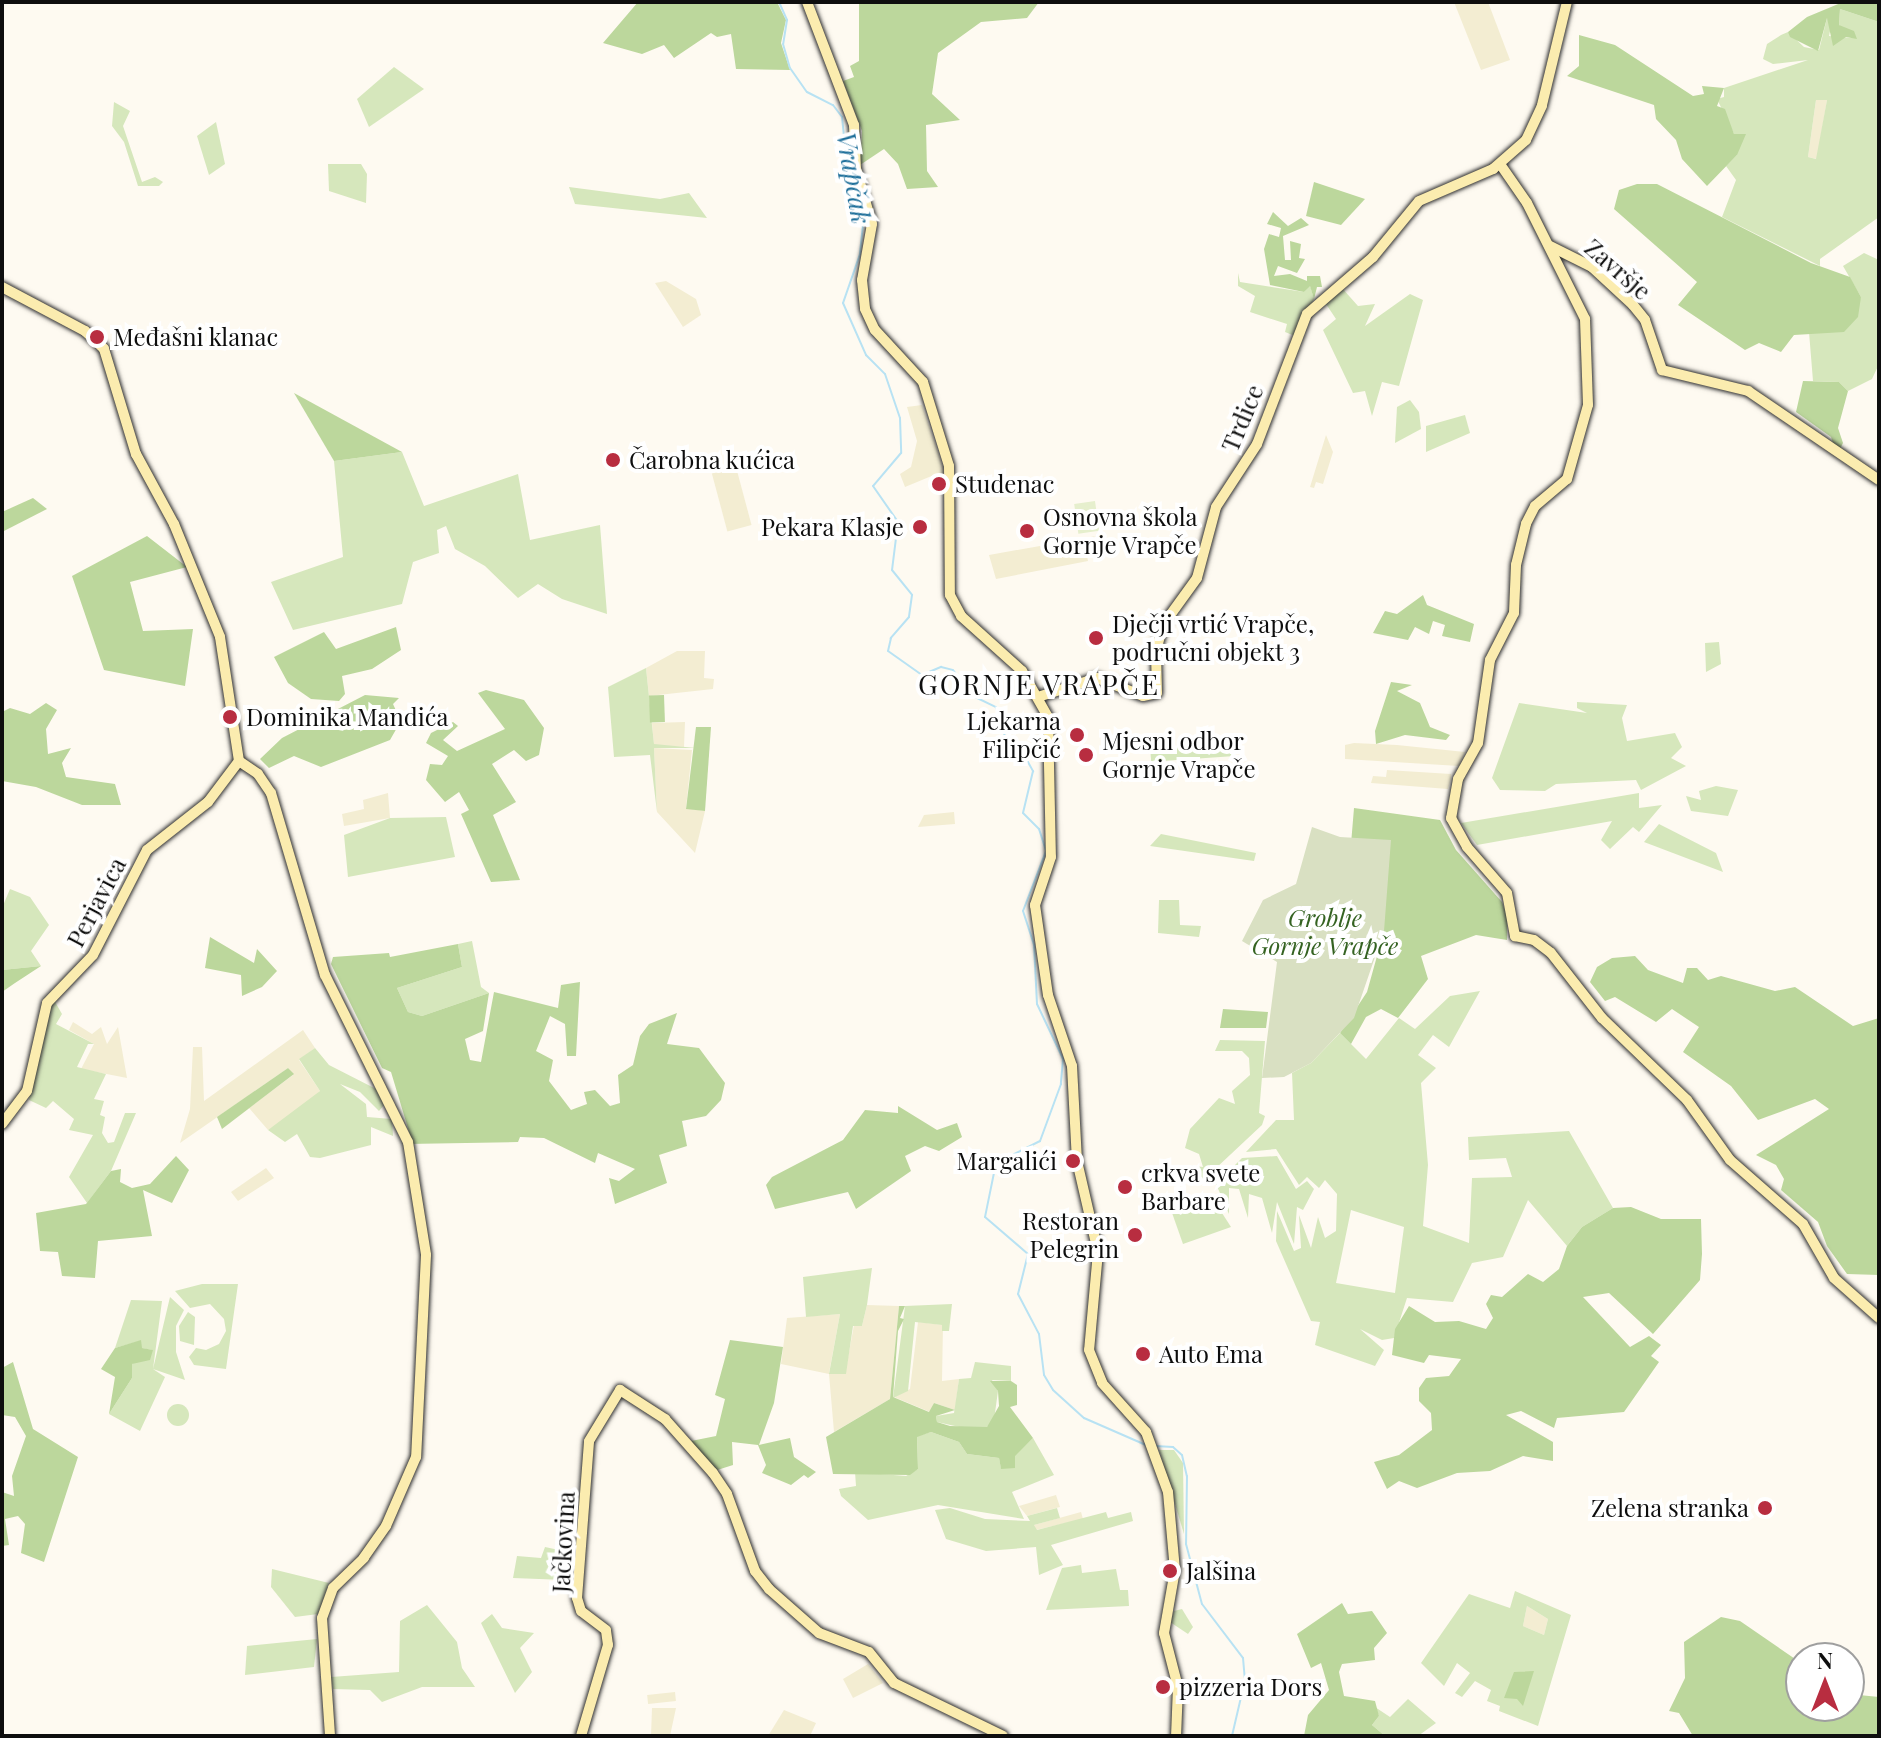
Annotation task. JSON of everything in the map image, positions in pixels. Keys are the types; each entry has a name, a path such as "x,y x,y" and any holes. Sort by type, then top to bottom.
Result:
{"street":[{"path":"807,2 854,125 856,169 872,224 862,280 865,309 884,340 923,382 946,453 950,479 946,537 948,587 958,611 1003,649 1041,696 1051,729 1051,857 1035,905 1048,995 1072,1066 1077,1161 1098,1253 1087,1319 1089,1350 1102,1383 1140,1422 1153,1448 1168,1492 1175,1550 1164,1633 1179,1695 1176,1736"},
{"path":"1500,164 1526,140 1542,105 1567,2"},
{"name":"Završje","path":"1500,164 1550,246 1592,267 1645,320 1662,370 1748,391 1879,480"},
{"name":"Trdice","path":"1041,696 1097,678 1143,696 1157,693 1156,651 1163,625 1197,578 1216,507 1257,444 1312,307 1373,257 1424,198 1469,182 1500,164"},
{"path":"1550,246 1587,325 1588,405 1571,471 1535,506 1526,524 1516,565 1514,613 1490,660 1478,743 1458,779 1451,818 1467,847 1507,893 1515,936 1534,940 1551,953 1602,1018 1687,1100 1737,1167 1798,1218 1829,1272 1879,1318"},
{"path":"2,287 85,331 104,349 136,454 174,524 220,637 239,761 258,774 271,793 325,975 408,1142 426,1255 416,1457 386,1526 364,1558 333,1588 322,1618 330,1736"},
{"name":"Perjavica","path":"2,1124 27,1091 47,1003 93,955 147,850 208,802 239,761"},
{"name":"Jačkovina","path":"581,1736 608,1645 606,1630 581,1611 577,1598 589,1441 620,1390 665,1419 713,1473 727,1494 755,1571 769,1589 819,1633 869,1652 894,1683 1003,1736"}],"shaded area":[{"path":"1454,2 1488,2 1510,60 1481,70"},
{"path":"1816,100 1827,100 1817,159 1808,157"},
{"path":"666,281 696,299 701,315 683,327 655,283"},
{"path":"922,405 946,476 934,475 905,487 900,474 911,467 917,441 907,407"},
{"path":"1326,435 1333,452 1323,484 1316,482 1314,488 1310,487"},
{"path":"736,467 752,525 727,531 712,473"},
{"path":"1102,535 1107,545 1086,550 1088,561 996,579 989,555"},
{"path":"677,651 705,651 704,678 714,679 713,689 649,696 646,668"},
{"path":"685,722 684,747 654,745 652,723"},
{"path":"1354,743 1465,752 1459,766 1345,759 1345,745"},
{"path":"654,748 692,750 686,808 705,811 695,853 657,812"},
{"path":"1387,770 1451,774 1451,779 1448,789 1371,783 1373,776 1386,777"},
{"path":"388,793 390,818 344,826 342,814 364,809 363,800"},
{"path":"954,812 955,824 918,827 924,815"},
{"path":"73,1022 92,1034 101,1027 107,1044 118,1027 127,1078 81,1069 94,1044 69,1030"},
{"path":"303,1030 315,1048 299,1060 320,1091 301,1110 268,1130 249,1108 293,1075 288,1068 180,1143 190,1109 193,1047 202,1047 204,1101"},
{"path":"266,1168 274,1178 238,1201 231,1192"},
{"path":"867,1305 899,1306 890,1399 834,1432 829,1374 781,1364 787,1318 840,1314 829,1373 845,1374 854,1325 862,1326"},
{"path":"918,1322 943,1325 942,1381 959,1379 955,1410 934,1403 930,1412 894,1397 910,1389"},
{"path":"1056,1495 1060,1507 1027,1516 1019,1506"},
{"path":"1081,1512 1083,1519 1036,1530 1034,1525"},
{"path":"1527,1606 1548,1619 1544,1635 1523,1626"},
{"path":"868,1664 883,1683 853,1698 843,1679"},
{"path":"675,1692 676,1701 648,1704 647,1695"},
{"path":"652,1708 676,1708 670,1736 651,1736"},
{"path":"784,1710 816,1723 810,1736 768,1736"}],"green space":[{"path":"638,2 777,2 786,20 781,43 790,70 736,69 731,34 717,37 711,33 674,58 664,45 642,54 603,43"},
{"path":"859,2 1039,2 1027,18 981,22 938,53 932,94 960,120 926,125 927,171 938,187 907,189 898,164 884,149 860,165 862,131 843,81 854,77 850,66 859,61"},
{"path":"1843,2 1877,3 1879,22 1840,9 1839,25 1854,31 1857,39 1846,37 1833,46 1827,18 1818,51 1790,37 1788,32 1807,17"},
{"path":"1840,9 1879,22 1879,217 1820,259 1820,266 1722,217 1736,180 1726,166 1737,155 1734,134 1717,99 1724,97 1724,88 1808,60 1773,64 1763,59 1767,44 1781,35 1788,32 1804,47 1819,50 1827,18 1832,22 1829,36 1852,38 1839,25","holes":["1816,100 1827,100 1816,159 1808,157"]},
{"path":"1579,35 1615,45 1693,96 1704,94 1702,86 1724,88 1717,106 1725,109 1734,134 1746,134 1737,155 1707,186 1682,159 1676,140 1656,119 1654,105 1567,76 1579,66"},
{"path":"394,67 424,89 369,127 357,99"},
{"path":"114,102 130,111 123,126 142,182 155,177 163,182 159,186 138,186 124,142 112,126"},
{"path":"216,122 225,164 209,175 197,136"},
{"path":"328,164 361,164 367,174 366,203 329,191"},
{"path":"1314,182 1365,199 1341,225 1306,216"},
{"path":"1637,184 1657,184 1811,263 1850,277 1861,297 1858,317 1844,332 1794,335 1781,352 1759,343 1745,350 1678,305 1697,282 1614,209 1619,190"},
{"path":"569,187 660,199 689,193 707,218 575,204"},
{"path":"1273,212 1288,226 1301,218 1309,225 1283,236 1285,260 1291,260 1290,241 1301,244 1299,258 1305,259 1297,273 1278,266 1274,276 1290,274 1307,281 1307,276 1320,276 1322,287 1317,287 1314,299 1310,286 1304,292 1270,285 1264,249 1269,234 1279,237 1281,228 1267,224"},
{"path":"1864,253 1879,260 1879,364 1872,379 1848,391 1839,382 1813,381 1809,332 1844,331 1861,297 1843,266"},
{"path":"1238,273 1240,282 1304,292 1310,285 1314,299 1295,336 1285,332 1287,324 1250,312 1255,296 1238,286"},
{"path":"1342,288 1358,306 1375,304 1365,326 1410,294 1423,300 1399,386 1382,382 1372,416 1365,391 1353,393 1323,330 1336,319 1324,301"},
{"path":"1803,381 1839,382 1848,391 1838,428 1843,443 1837,455 1831,437 1796,412"},
{"path":"294,393 402,452 334,461"},
{"path":"1410,400 1419,412 1421,429 1395,443 1397,407"},
{"path":"1465,415 1470,433 1426,452 1426,426"},
{"path":"402,452 424,506 518,474 530,540 600,525 607,614 562,599 538,584 518,598 485,566 455,549 446,526 437,530 439,553 413,562 402,604 293,630 271,582 343,557 334,461"},
{"path":"33,498 47,509 2,532 2,512"},
{"path":"1095,501 1099,531 1078,534 1074,504"},
{"path":"147,536 187,567 130,582 143,631 193,629 185,686 104,670 72,576"},
{"path":"1423,595 1427,605 1474,624 1470,642 1442,636 1445,625 1433,621 1429,634 1415,627 1408,640 1373,633 1385,611 1397,614"},
{"path":"396,627 401,650 372,669 342,676 345,694 339,701 311,699 288,683 274,657 324,632 336,649"},
{"path":"1719,642 1721,664 1706,672 1705,643"},
{"path":"646,668 654,744 696,748 654,748 657,812 650,755 614,757 608,687"},
{"path":"1391,682 1412,685 1397,691 1420,703 1430,727 1450,735 1446,740 1405,735 1376,744 1375,731"},
{"path":"486,690 524,700 544,728 539,755 526,761 514,750 492,764 516,802 493,815 520,880 491,882 461,814 469,810 459,792 445,802 426,780 430,764 442,765 448,756 426,743 431,733 453,722 458,726 443,740 457,751 505,729 478,693"},
{"path":"365,695 399,698 393,704 398,715 415,720 398,726 390,740 321,767 294,756 269,768 260,759 282,738"},
{"path":"664,695 665,722 650,723 649,696"},
{"path":"1577,702 1627,705 1622,718 1627,741 1675,733 1682,747 1671,758 1686,766 1641,790 1636,780 1556,784 1545,791 1500,790 1492,778 1519,703 1587,713 1577,708"},
{"path":"46,703 57,710 46,729 48,754 71,748 62,763 66,777 115,784 121,805 82,805 36,787 2,781 2,712 10,708 30,714"},
{"path":"696,727 711,727 705,811 686,809"},
{"path":"1234,742 1235,756 1151,762 1150,748"},
{"path":"1716,786 1738,790 1728,816 1691,811 1686,796 1701,800 1699,791"},
{"path":"1639,793 1639,808 1662,805 1639,832 1633,827 1610,849 1601,840 1612,821 1477,845 1461,823"},
{"path":"1354,808 1440,820 1456,850 1502,902 1507,916 1507,940 1476,935 1421,956 1428,979 1398,1018 1381,1009 1366,1017 1351,1044 1340,1033 1367,992 1384,931 1351,844"},
{"path":"446,817 455,857 348,877 344,835 390,818"},
{"path":"1659,824 1716,853 1723,872 1644,842"},
{"name":"Groblje Gornje Vrapče","path":"1312,827 1340,837 1391,840 1384,931 1354,1018 1311,1063 1284,1077 1262,1078 1277,962 1242,941 1263,900 1296,884"},
{"path":"1161,834 1256,853 1254,861 1150,846"},
{"path":"10,889 30,897 49,925 31,951 41,966 2,970 2,908"},
{"path":"1159,900 1179,900 1180,925 1201,926 1199,937 1158,933"},
{"path":"210,937 254,963 257,949 277,971 262,987 242,996 241,975 205,968"},
{"path":"472,941 481,987 489,993 422,1016 408,1012 397,988 462,967 458,944"},
{"path":"458,944 462,967 397,988 408,1012 422,1016 489,993 483,1031 465,1039 470,1060 481,1062 494,992 558,1008 561,985 580,982 576,1056 567,1056 565,1024 550,1016 536,1051 553,1060 549,1081 571,1110 587,1104 584,1092 595,1090 610,1106 620,1103 618,1075 633,1065 640,1036 649,1024 677,1013 667,1044 699,1048 725,1083 721,1100 706,1116 682,1121 687,1146 659,1155 667,1183 615,1204 609,1178 619,1181 635,1169 598,1153 595,1163 544,1138 520,1137 518,1142 407,1144 410,1135 391,1072 382,1068 331,964 333,957 389,953 390,957"},
{"path":"1635,956 1648,970 1683,983 1687,968 1697,968 1708,980 1721,976 1775,991 1795,987 1853,1026 1879,1018 1879,1275 1847,1274 1827,1246 1818,1222 1781,1190 1784,1179 1776,1165 1756,1155 1829,1109 1815,1099 1758,1120 1731,1086 1683,1052 1699,1027 1672,1009 1656,1022 1615,997 1605,1001 1590,982 1597,967 1612,958"},
{"path":"41,966 15,983 2,992 2,970"},
{"path":"1480,991 1449,1047 1433,1035 1418,1055 1436,1068 1421,1083 1428,1165 1423,1226 1469,1243 1472,1178 1512,1177 1506,1158 1469,1160 1468,1137 1569,1131 1613,1208 1582,1227 1567,1246 1528,1200 1503,1257 1472,1263 1453,1302 1407,1298 1394,1338 1382,1340 1360,1329 1384,1350 1375,1366 1315,1345 1320,1322 1311,1321 1276,1241 1277,1211 1294,1251 1301,1248 1299,1215 1311,1248 1318,1217 1325,1238 1336,1231 1337,1194 1325,1180 1319,1188 1307,1177 1299,1185 1276,1149 1246,1152 1276,1120 1294,1120 1292,1073 1311,1063 1340,1033 1366,1059 1399,1018 1415,1029 1450,996","holes":["1351,1210 1404,1227 1395,1293 1336,1283"]},
{"path":"54,1000 62,1014 56,1024 94,1044 88,1044 77,1067 106,1074 94,1099 104,1101 100,1115 105,1117 102,1133 108,1143 114,1142 125,1113 136,1113 111,1171 87,1203 69,1177 93,1135 69,1130 74,1119 53,1101 46,1108 29,1100 44,1015"},
{"path":"1223,1009 1268,1012 1266,1028 1220,1028"},
{"path":"1220,1040 1265,1041 1259,1113 1265,1116 1262,1125 1199,1184 1188,1165 1203,1167 1199,1154 1185,1148 1190,1129 1219,1098 1235,1104 1232,1091 1250,1075 1249,1058 1242,1051 1215,1051"},
{"path":"315,1048 329,1065 378,1090 384,1105 379,1111 360,1092 340,1084 366,1104 367,1117 392,1119 393,1136 371,1127 371,1145 320,1158 310,1157 297,1134 285,1142 268,1130 320,1091 299,1059"},
{"path":"288,1068 294,1074 222,1129 217,1117"},
{"path":"898,1106 937,1130 957,1123 962,1137 939,1151 925,1146 905,1156 911,1171 856,1209 848,1192 775,1209 766,1185 772,1177 843,1140 865,1110 898,1113"},
{"path":"176,1156 189,1170 172,1203 143,1190 152,1236 98,1241 95,1278 62,1276 58,1252 40,1251 36,1213 86,1204 111,1171 121,1169 120,1182 132,1188 150,1184"},
{"path":"1277,1156 1296,1189 1307,1181 1314,1189 1303,1210 1297,1207 1294,1244 1277,1202 1272,1233 1262,1198 1249,1194 1248,1218 1239,1189 1229,1188 1229,1214 1216,1184 1242,1158"},
{"path":"1213,1199 1231,1227 1183,1244 1171,1210"},
{"path":"1631,1207 1661,1219 1701,1219 1702,1254 1700,1280 1653,1334 1609,1293 1583,1297 1630,1347 1649,1336 1661,1345 1651,1356 1659,1362 1624,1412 1557,1418 1554,1428 1521,1411 1506,1415 1553,1442 1553,1461 1523,1456 1490,1471 1457,1473 1417,1488 1399,1481 1387,1489 1374,1462 1399,1455 1432,1430 1431,1413 1419,1401 1419,1388 1426,1378 1449,1376 1461,1359 1429,1355 1424,1363 1392,1355 1395,1329 1409,1306 1435,1322 1459,1321 1486,1329 1493,1318 1486,1304 1491,1295 1502,1297 1528,1274 1543,1282 1559,1269 1567,1246 1582,1227 1613,1208"},
{"path":"872,1268 862,1326 853,1326 846,1374 829,1374 840,1314 806,1317 803,1277"},
{"path":"202,1284 238,1284 226,1369 194,1365 189,1357 196,1348 206,1350 219,1344 226,1331 224,1319 210,1304 190,1308 175,1291"},
{"path":"170,1297 184,1310 176,1326 176,1352 185,1380 153,1369"},
{"path":"131,1300 162,1301 153,1369 165,1377 140,1431 109,1414 132,1378 132,1364 152,1350 141,1348 140,1341 115,1348"},
{"path":"952,1304 949,1331 942,1331 942,1325 915,1322 908,1391 893,1398 905,1306"},
{"path":"899,1306 905,1306 900,1318 904,1319 898,1331 893,1397 929,1412 934,1403 955,1410 936,1416 937,1422 950,1426 987,1427 999,1406 998,1391 990,1381 1011,1381 1017,1385 1017,1405 1010,1407 1033,1438 1015,1456 1015,1468 1001,1469 999,1458 967,1454 959,1442 931,1432 917,1437 918,1469 910,1475 833,1474 826,1437 890,1399"},
{"path":"188,1312 195,1317 194,1345 180,1341 179,1326"},
{"path":"141,1340 142,1348 153,1350 150,1360 132,1364 132,1378 109,1414 115,1377 101,1369 115,1348"},
{"path":"730,1340 783,1347 774,1403 759,1445 790,1438 794,1457 816,1472 808,1478 804,1475 791,1485 762,1473 766,1465 758,1445 732,1442 733,1465 711,1472 686,1442 716,1436 725,1399 715,1395"},
{"path":"13,1362 33,1429 78,1457 44,1562 21,1553 25,1524 18,1516 5,1519 9,1545 2,1546 2,1492 14,1496 12,1476 26,1436 15,1417 2,1415 2,1368"},
{"path":"975,1362 1011,1366 1011,1381 992,1380 998,1391 994,1420 987,1427 964,1428 937,1422 936,1416 954,1413 959,1379 971,1378"},
{"path":"178,1404 189,1415 178,1426 167,1415"},
{"path":"931,1432 959,1442 967,1454 999,1458 1001,1468 1033,1438 1054,1475 1012,1492 1024,1519 938,1505 868,1520 841,1496 839,1489 856,1486 855,1472 906,1476 918,1469 917,1436"},
{"path":"1159,1450 1174,1450 1183,1463 1184,1534"},
{"path":"950,1508 985,1519 1030,1521 1027,1516 1057,1508 1060,1518 1034,1525 1037,1530 1106,1512 1108,1518 1131,1512 1133,1521 1051,1545 1063,1565 1039,1575 1036,1547 986,1551 946,1539 935,1510"},
{"path":"545,1547 568,1552 565,1580 513,1578 517,1556 541,1558"},
{"path":"1081,1565 1082,1573 1116,1569 1120,1590 1128,1590 1129,1606 1046,1610 1062,1568"},
{"path":"272,1569 329,1583 318,1614 295,1617 271,1587"},
{"path":"1515,1591 1571,1615 1538,1726 1499,1711 1500,1706 1487,1701 1491,1690 1475,1681 1462,1697 1455,1693 1470,1673 1457,1663 1444,1686 1421,1663 1469,1594 1510,1608","holes":["1527,1606 1548,1619 1544,1635 1523,1626"]},
{"path":"1342,1603 1348,1614 1372,1611 1387,1633 1374,1648 1375,1660 1342,1664 1339,1672 1344,1696 1375,1701 1379,1716 1372,1725 1385,1736 1304,1736 1308,1715 1329,1690 1321,1663 1311,1668 1297,1634"},
{"path":"427,1605 457,1642 462,1668 475,1687 422,1687 382,1702 370,1690 333,1689 331,1677 399,1672 400,1621"},
{"path":"1182,1609 1193,1627 1188,1634 1170,1622 1174,1611"},
{"path":"492,1614 502,1628 534,1633 520,1648 532,1672 515,1693 481,1623"},
{"path":"1721,1617 1740,1621 1785,1652 1785,1722 1865,1722 1865,1696 1879,1697 1879,1736 1693,1736 1679,1713 1669,1711 1685,1678 1684,1642"},
{"path":"317,1639 314,1667 245,1675 247,1646"},
{"path":"1534,1671 1523,1706 1517,1699 1504,1698 1514,1672"},
{"path":"1408,1699 1436,1723 1418,1736 1385,1736 1372,1725 1379,1716 1375,1707 1390,1717"}],"waterway":[{"name":"Vrapčak","path":"779,2 787,20 783,44 790,68 807,92 833,105 842,117 847,166 860,201"},
{"name":"Vrapčak","path":"864,215 860,254 843,303 866,355 885,374 900,418 901,453 873,486 898,522 892,570 912,595 909,617 891,638 888,651 922,675 941,667 953,670 973,696 996,707 1007,743 1023,753 1033,771 1023,813 1039,829 1046,851 1023,911 1034,945 1037,1004 1063,1059 1061,1084 1040,1141 996,1163 985,1217 1028,1254 1018,1294 1039,1334 1044,1375 1053,1390 1084,1418 1148,1446"},
{"name":"Vrapčak","path":"1155,1446 1173,1447 1182,1455 1187,1476 1186,1544 1202,1604 1243,1658 1245,1680 1232,1736"}],"place":[{"name":"Međašni klanac","path":"97,337"},
{"name":"Čarobna kućica","path":"613,460"},
{"name":"Studenac","path":"939,484"},
{"name":"Pekara Klasje","path":"920,527"},
{"name":"Osnovna škola Gornje Vrapče","path":"1027,531"},
{"name":"Dječji vrtić Vrapče, područni objekt 3","path":"1096,638"},
{"name":"Dominika Mandića","path":"230,717"},
{"name":"Ljekarna Filipčić","path":"1077,735"},
{"name":"Mjesni odbor Gornje Vrapče","path":"1086,755"},
{"name":"Margalići","path":"1073,1161"},
{"name":"crkva svete Barbare","path":"1125,1187"},
{"name":"Restoran Pelegrin","path":"1135,1235"},
{"name":"Auto Ema","path":"1143,1354"},
{"name":"Zelena stranka","path":"1765,1508"},
{"name":"Jalšina","path":"1170,1571"},
{"name":"pizzeria Dors","path":"1163,1687"}],"district":[{"name":"GORNJE VRAPČE","path":"1039,684"}]}
